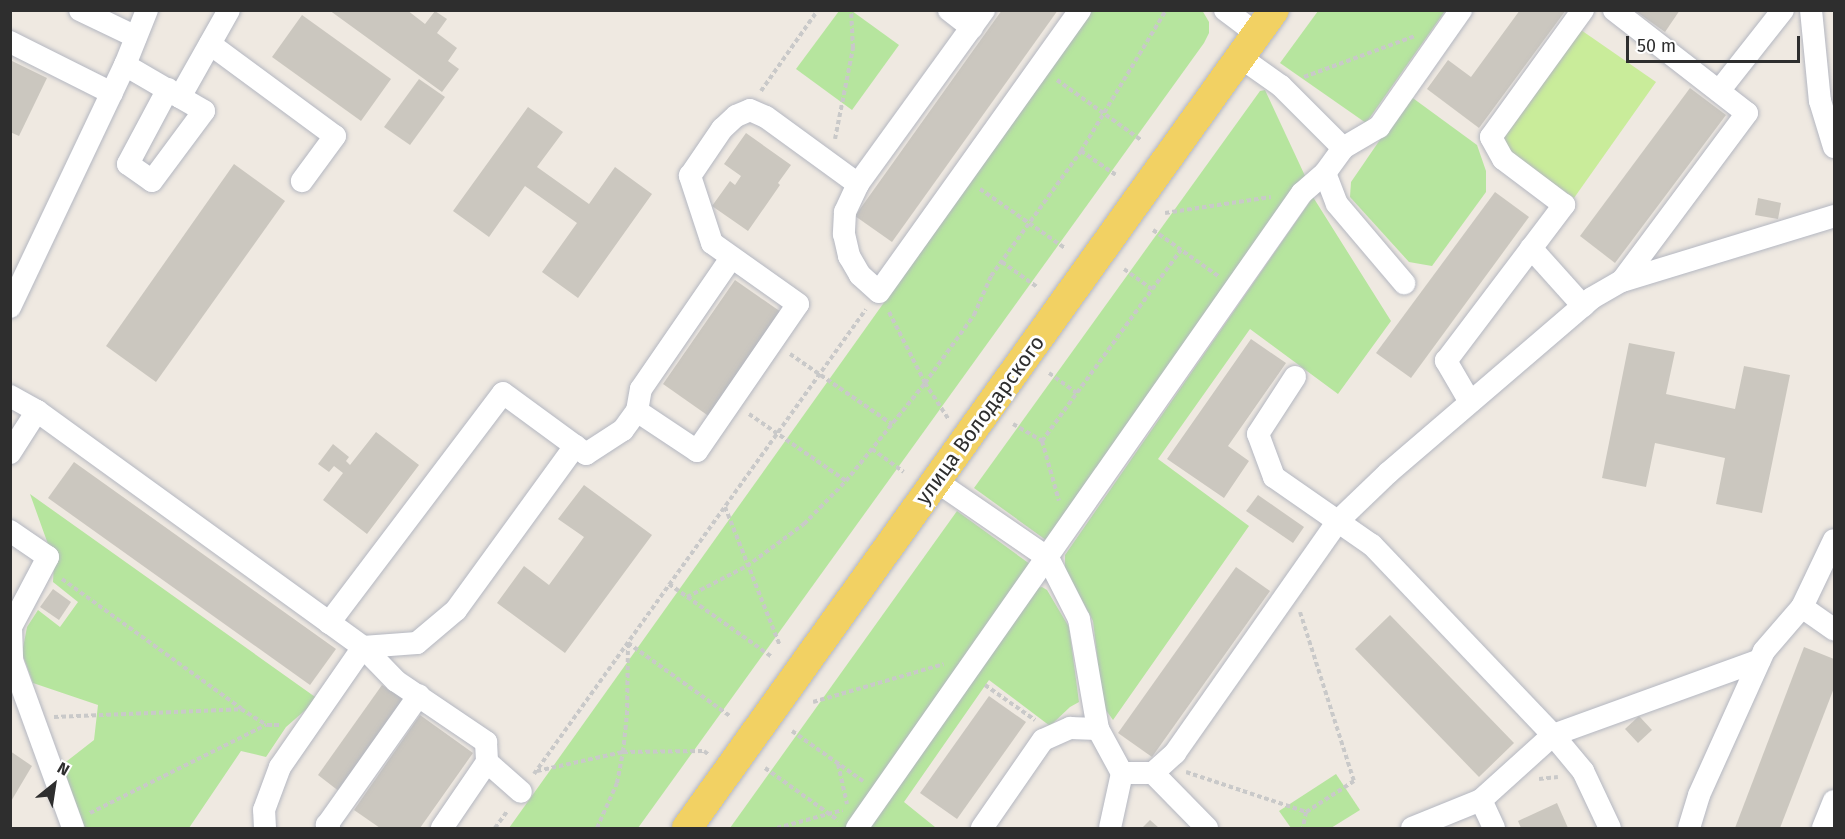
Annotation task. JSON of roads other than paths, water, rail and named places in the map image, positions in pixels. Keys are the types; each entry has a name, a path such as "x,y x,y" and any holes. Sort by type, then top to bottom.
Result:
{"main road":[{"name":"улица Володарского","path":"687,828 1274,10"}],"street":[{"path":"80,10 136,37"},
{"path":"10,307 125,65 147,10"},
{"path":"125,65 174,93 210,44 229,10"},
{"path":"949,10 978,19 858,184 845,212 844,234 849,256 860,275 879,292 1080,10"},
{"path":"1225,10 1248,46 1281,86 1343,148"},
{"path":"849,820 881,794 1302,193 1325,173 1343,148 1379,127 1461,10"},
{"path":"1470,402 1446,361 1564,205 1503,159 1491,137 1583,10"},
{"path":"1614,10 1747,112 1622,281"},
{"path":"1719,91 1783,10"},
{"path":"1811,10 1820,101 1834,147"},
{"path":"10,42 112,93"},
{"path":"210,44 335,136 302,181"},
{"path":"637,411 697,451 798,304 712,243 690,176 722,129 736,116 750,110 766,117 858,184"},
{"path":"1325,173 1337,204 1404,283"},
{"path":"1153,774 1175,753 1338,521 1470,402 1583,306 1622,281 1834,216"},
{"path":"1532,248 1583,306"},
{"path":"329,623 503,393 586,454 623,430 637,411 641,390 731,258"},
{"path":"1295,377 1258,434 1274,477 1372,545 1553,735 1583,771 1610,828"},
{"path":"10,396 36,411 363,647 396,681 486,742 487,762 442,828"},
{"path":"10,453 36,411"},
{"path":"363,647 417,643 456,610 575,446"},
{"path":"936,481 1048,558 1079,619 1098,729 1122,773 1110,828"},
{"path":"10,531 48,557 11,627 12,660 24,712 72,826"},
{"path":"1689,828 1699,795 1764,651 1802,607 1834,540"},
{"path":"1802,607 1834,629"},
{"path":"265,828 264,810 279,767 363,647"},
{"path":"1412,828 1481,800 1553,735 1760,660"},
{"path":"329,828 327,825 418,695"},
{"path":"982,828 1043,740 1070,728 1098,729"},
{"path":"487,762 521,792"},
{"path":"1122,773 1153,774 1207,828"},
{"path":"1481,800 1494,828"},
{"path":"1823,828 1834,801"}]}
